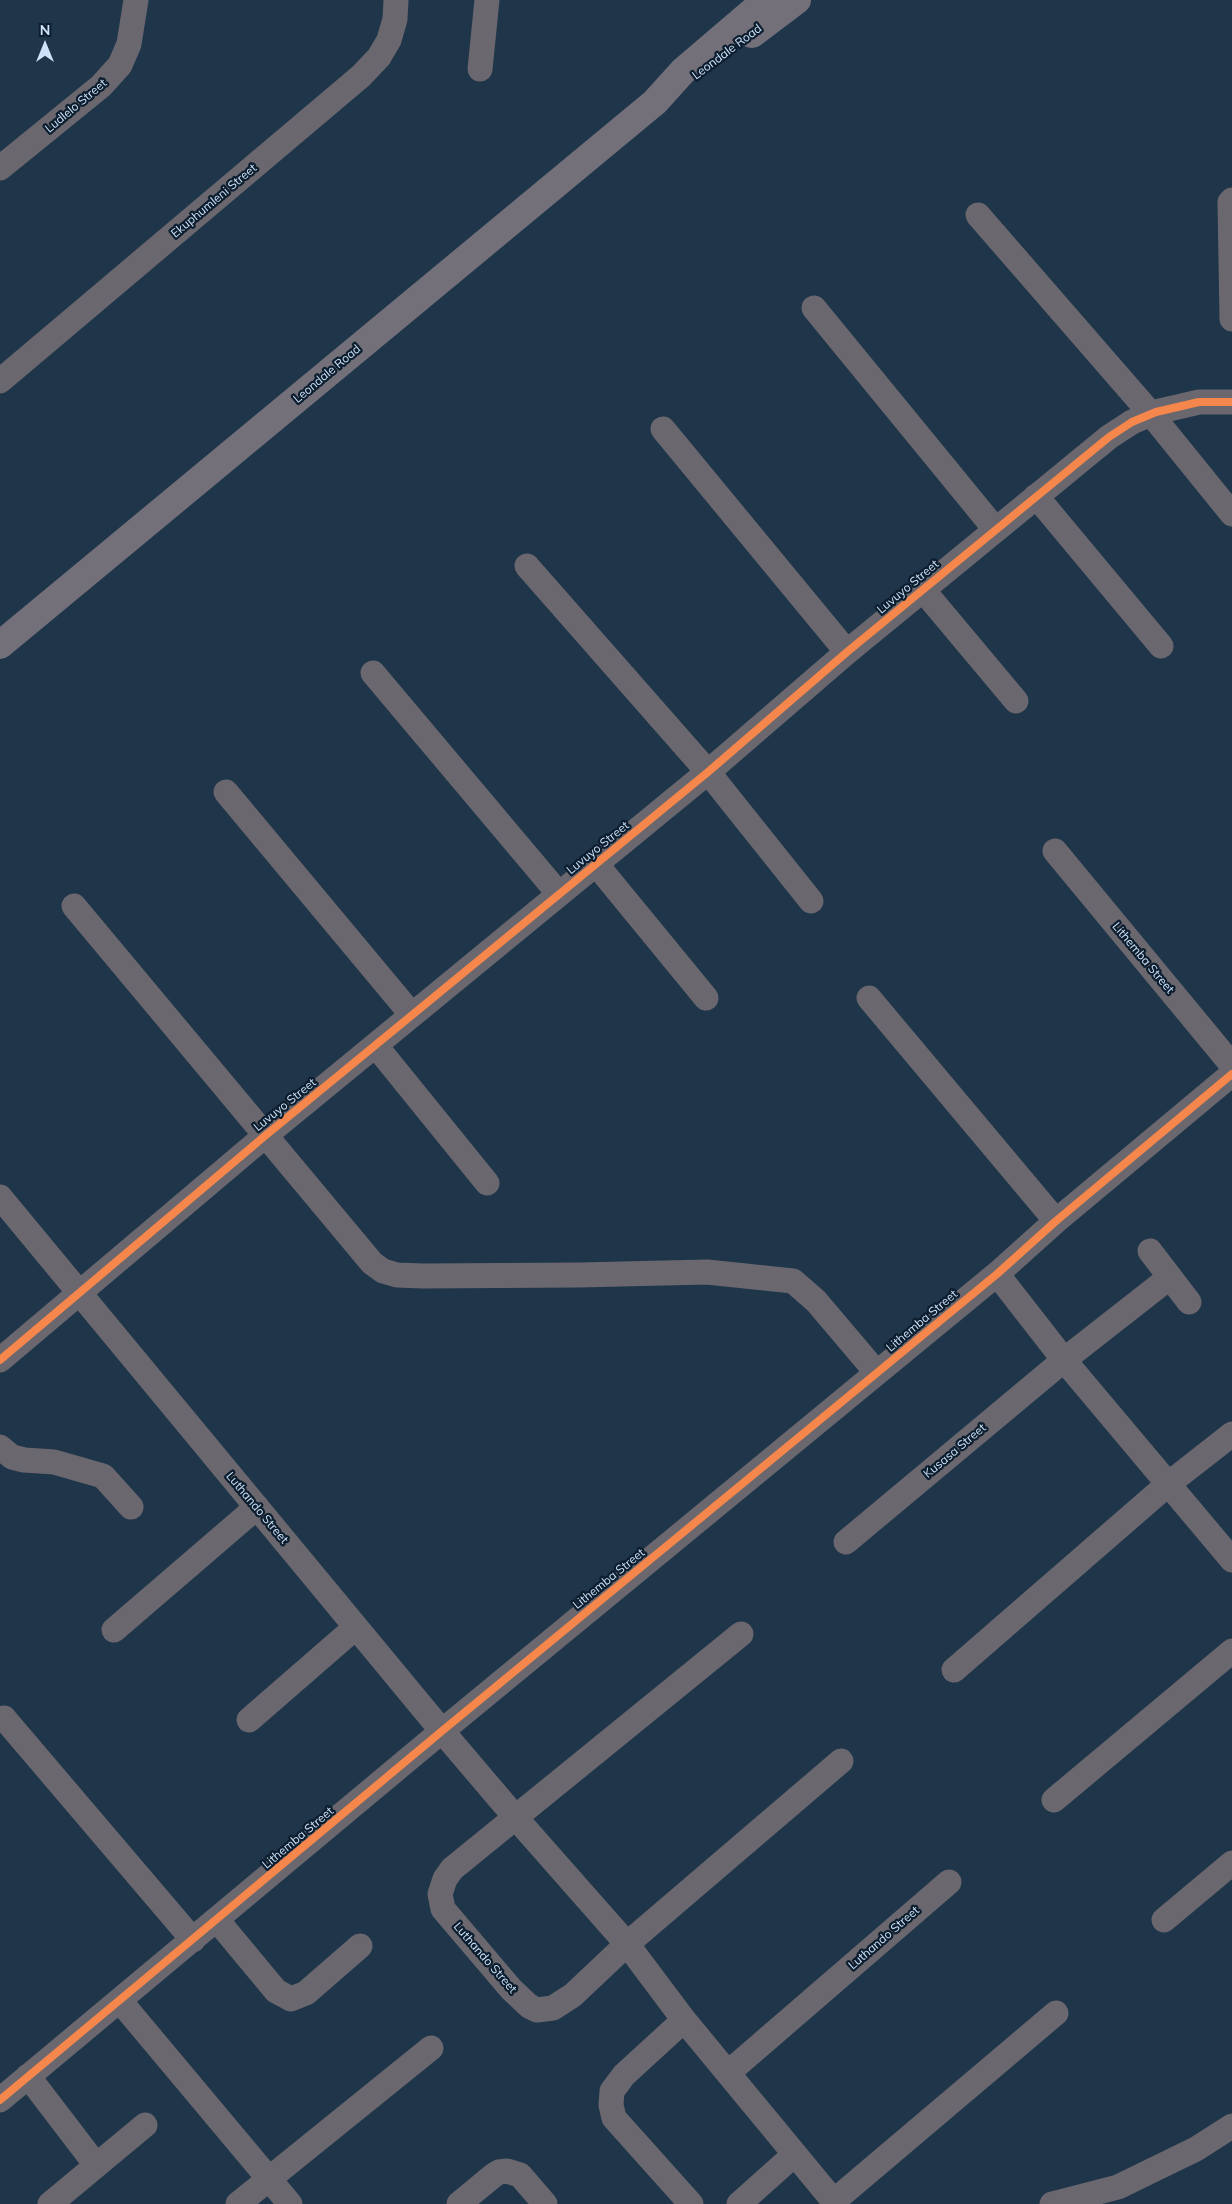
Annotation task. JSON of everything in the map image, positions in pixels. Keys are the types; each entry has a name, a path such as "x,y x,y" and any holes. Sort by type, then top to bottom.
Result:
{"main road":[{"name":"Leondale Road","path":"0,645 654,102 683,71 766,0"},
{"name":"Leondale Road","path":"654,102 691,79 797,0"}],"street":[{"name":"Ludlelo Street","path":"0,168 101,86 120,65 129,44 136,0"},
{"name":"Ekuphumleni Street","path":"0,381 361,76 379,57 390,40 395,19 396,0"},
{"path":"480,69 487,0"},
{"path":"1232,200 1230,202 1232,318"},
{"path":"978,215 1151,414 1232,514"},
{"path":"814,308 996,529"},
{"name":"Luvuyo Street","path":"0,1360 266,1135 708,772 847,652 1109,437 1132,422 1151,414 1199,402 1232,402"},
{"path":"663,429 847,652"},
{"path":"1036,496 1161,646"},
{"path":"527,566 708,772 811,901"},
{"path":"922,590 1016,701"},
{"path":"374,674 559,894"},
{"path":"226,792 412,1015"},
{"name":"Lithemba Street","path":"1055,851 1232,1066"},
{"path":"596,864 706,998"},
{"name":"Luvuyo Street","path":"74,906 372,1263 383,1270 397,1275 423,1276 579,1276 678,1271 737,1274 793,1281 816,1301 877,1373"},
{"path":"869,998 1056,1221"},
{"path":"376,1046 487,1183"},
{"name":"Lithemba Street","path":"96,2165 10,2087 120,2001 442,1732 997,1274 1056,1221 1232,1074"},
{"name":"Luthando Street","path":"0,1197 442,1732 627,1944 684,2020 835,2202 1056,2013"},
{"path":"1150,1251 1189,1302"},
{"path":"997,1274 1064,1360 1167,1485 1232,1560"},
{"name":"Kusasa Street","path":"846,1542 1064,1360 1170,1278"},
{"path":"954,1670 1167,1485 1232,1434"},
{"path":"0,1447 12,1457 24,1460 54,1462 103,1476 131,1507"},
{"path":"114,1630 257,1507"},
{"path":"249,1720 356,1628"},
{"name":"Luthando Street","path":"741,1634 452,1869 445,1880 440,1894 443,1909 511,1989 529,2006 537,2010 553,2008 573,1995 627,1944 841,1761"},
{"path":"1054,1800 1232,1651"},
{"path":"4,1718 193,1940"},
{"path":"1164,1920 1232,1863"},
{"name":"Luthando Street","path":"729,2072 949,1882"},
{"path":"217,1920 276,1991 291,1999 306,1993 360,1946"},
{"path":"120,2001 290,2204"},
{"path":"684,2020 624,2075 612,2091 611,2105 614,2118 691,2204"},
{"path":"238,2204 431,2048"},
{"path":"50,2204 145,2125"},
{"path":"1052,2204 1118,2187 1133,2181 1196,2149 1232,2126"},
{"path":"739,2204 795,2154"},
{"path":"459,2204 494,2175 507,2171 520,2175 545,2204"}],"cycle path":[{"path":"0,1360 266,1135 708,772 847,652 1109,437 1132,422 1156,412 1199,402 1232,402"},
{"path":"0,2100 442,1731 997,1274 1056,1221 1232,1074"}]}
